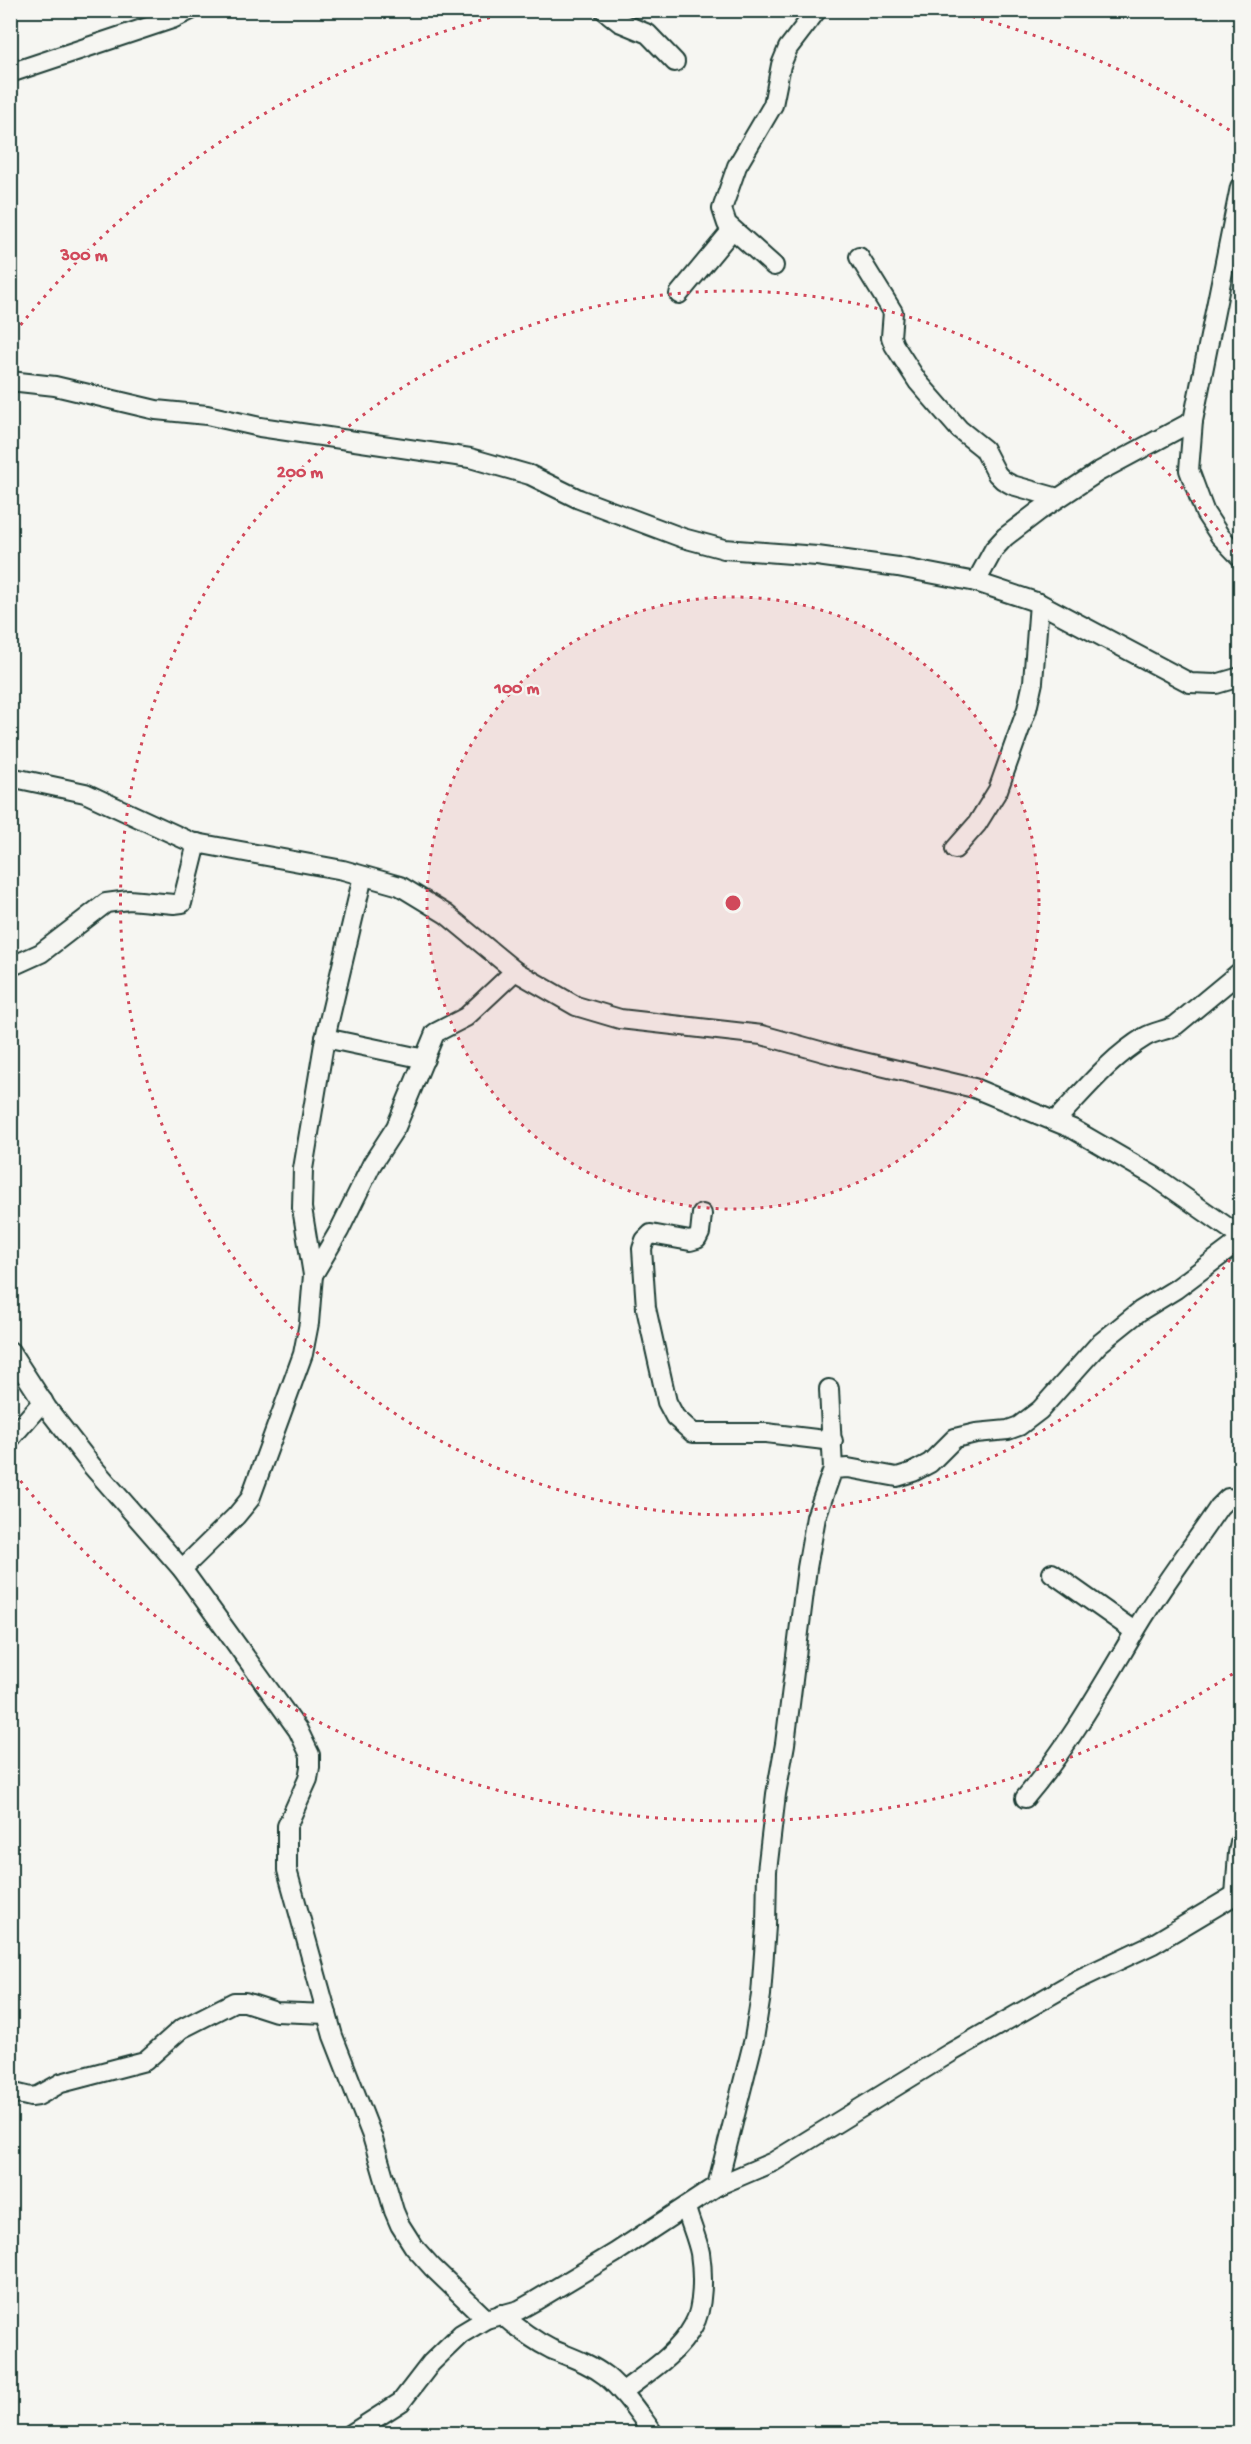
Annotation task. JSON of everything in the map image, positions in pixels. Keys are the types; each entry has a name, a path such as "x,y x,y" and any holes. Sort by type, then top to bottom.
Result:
{"street":[{"path":"10,73 172,19 191,10"},
{"path":"604,10 619,22 648,34 675,62"},
{"path":"774,266 732,230 723,217 722,208 737,166 773,105 781,65 789,48 817,10"},
{"path":"1240,188 1193,421 1189,470 1205,513 1220,536 1240,557"},
{"path":"679,294 732,230"},
{"path":"859,257 893,312 891,337 918,382 959,429 984,449 997,474 1003,480 1012,485 1058,498"},
{"path":"10,381 55,386 156,410 207,415 260,427 470,458 530,475 579,499 683,538 724,549 829,558 898,567 976,582 1039,603 1190,682 1216,684 1240,677"},
{"path":"976,582 990,555 1005,537 1098,472 1193,421"},
{"path":"956,849 989,808 998,790 1027,709 1033,682 1039,603"},
{"path":"10,777 85,793 197,843 363,876 400,886 446,914 514,971 576,1006 620,1019 762,1035 838,1056 974,1088 1074,1129 1154,1176 1240,1236"},
{"path":"10,967 41,953 106,903 129,900 182,903 197,843"},
{"path":"182,1569 236,1516 250,1499 303,1354 309,1323 313,1275 302,1208 303,1169 325,1038 363,876"},
{"path":"313,1275 339,1232 372,1164 396,1127 432,1039 438,1030 466,1017 514,971"},
{"path":"1055,1121 1117,1057 1151,1034 1167,1031 1176,1025 1240,972"},
{"path":"325,1038 425,1059"},
{"path":"702,1214 697,1239 651,1234 645,1240 642,1249 646,1308 659,1372 675,1417 693,1433 766,1433 832,1441"},
{"path":"832,1469 848,1468 897,1477 913,1473 930,1463 955,1438 976,1433 1008,1430 1019,1426 1040,1410 1099,1344 1140,1311 1176,1289 1240,1241"},
{"path":"10,1351 43,1401 92,1466 182,1569 298,1730 310,1755 308,1779 287,1826 285,1854 287,1870 333,2036 372,2136 400,2225 414,2247 432,2267 494,2316 549,2348 585,2362 598,2371 622,2392 654,2433"},
{"path":"717,2186 754,2039 761,1995 767,1871 806,1578 816,1517 832,1469 830,1389"},
{"path":"10,1439 43,1401"},
{"path":"1025,1797 1047,1772 1084,1717 1134,1631 1220,1507 1228,1498 1240,1501"},
{"path":"1052,1573 1134,1631"},
{"path":"351,2433 401,2402 443,2350 461,2334 494,2316 519,2310 535,2301 686,2208 717,2186 773,2162 969,2041 1077,1980 1153,1944 1238,1894 1240,1842"},
{"path":"10,2092 35,2097 61,2083 145,2061 181,2029 234,2002 246,2002 276,2012 327,2014"},
{"path":"622,2392 657,2366 682,2343 695,2325 701,2279 700,2253 686,2208"}]}
